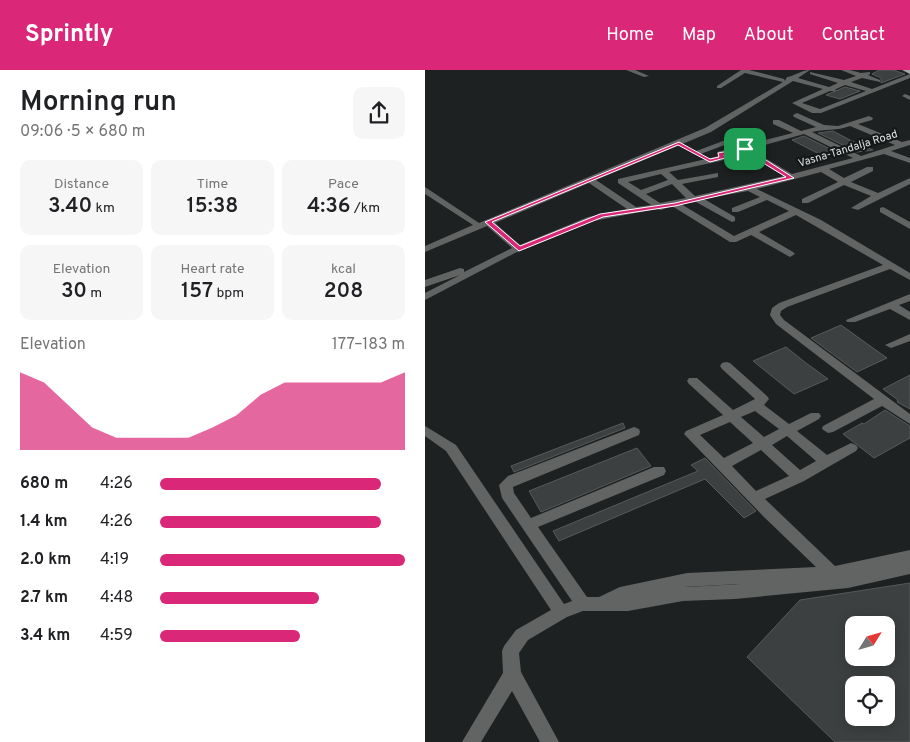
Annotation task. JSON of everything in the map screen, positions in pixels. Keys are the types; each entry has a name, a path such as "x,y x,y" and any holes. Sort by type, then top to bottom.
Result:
{"main road":[{"path":"905,70 910,72"}],"street":[{"path":"629,70 646,76"},
{"path":"425,249 679,143 729,118 790,79 798,70"},
{"path":"844,70 863,73 893,82"},
{"path":"719,87 745,71 790,79 839,92"},
{"path":"425,245 696,131 790,79 812,71 873,91"},
{"path":"863,73 878,81"},
{"path":"863,73 796,103 819,112 910,76"},
{"path":"789,91 790,79"},
{"path":"848,94 857,97"},
{"path":"910,94 905,96 910,98"},
{"path":"797,115 823,127"},
{"path":"661,207 621,181 710,161 723,157 720,154 745,149 802,132 823,127 836,128 869,118"},
{"path":"776,122 860,159"},
{"path":"851,124 906,144"},
{"path":"695,153 742,137"},
{"path":"679,143 710,161"},
{"name":"Vasna-Tandalja Road","path":"425,298 516,250 591,219 634,210 661,207 791,178 906,144"},
{"path":"745,149 791,178"},
{"path":"884,151 910,161"},
{"path":"629,163 650,174"},
{"path":"805,201 870,168"},
{"path":"823,169 843,182 878,196"},
{"path":"663,171 695,200 732,219"},
{"path":"640,193 675,182 715,175"},
{"path":"589,179 634,210"},
{"path":"855,208 910,181"},
{"path":"606,191 625,184"},
{"path":"749,188 797,211 910,277"},
{"path":"425,190 475,223"},
{"path":"735,210 768,197"},
{"path":"675,204 733,240 797,211"},
{"path":"883,210 910,226"},
{"path":"425,284 516,250 488,222"},
{"path":"752,232 790,254"},
{"path":"890,266 783,305 776,310 775,315 780,322 910,420"},
{"path":"851,320 910,298"},
{"path":"891,304 910,317"},
{"path":"891,345 909,339"},
{"path":"726,366 763,398 756,405 691,434 832,573"},
{"path":"693,381 799,477"},
{"path":"828,429 883,400"},
{"path":"756,405 825,461"},
{"path":"723,465 815,416"},
{"path":"425,430 451,448 561,612"},
{"path":"591,605 528,525 507,494 506,485 513,480 634,432"},
{"path":"754,498 799,477 851,448"},
{"path":"528,525 659,471"},
{"path":"550,742 512,674 510,651 522,635 561,612 591,605 620,594 687,580 832,573 910,556"},
{"path":"591,605 628,604 683,594 735,592 848,581 910,568"},
{"path":"471,742 512,674"}],"building":[{"path":"879,70 893,70 905,74 881,83 881,78 872,74"},
{"path":"845,87 860,91 840,99 826,95"},
{"path":"833,131 873,150 857,152 818,133"},
{"path":"804,136 834,151 821,155 792,140"},
{"path":"841,325 887,358 857,372 811,338"},
{"path":"786,347 828,379 794,394 753,361"},
{"path":"910,375 910,409 897,402 898,400 883,389"},
{"path":"885,410 910,426 910,438 874,458 843,434 862,423 864,424"},
{"path":"623,423 625,428 514,472 511,466"},
{"path":"637,448 651,466 541,512 529,491"},
{"path":"705,458 756,511 744,518 705,479 559,541 553,531 698,471 691,465"},
{"path":"910,583 910,742 835,742 747,657 800,600"}],"route":[{"path":"679,143 710,161 723,157 720,154 745,149 791,178 661,207 602,216 575,224 519,249 488,222 542,198 679,143"}]}
